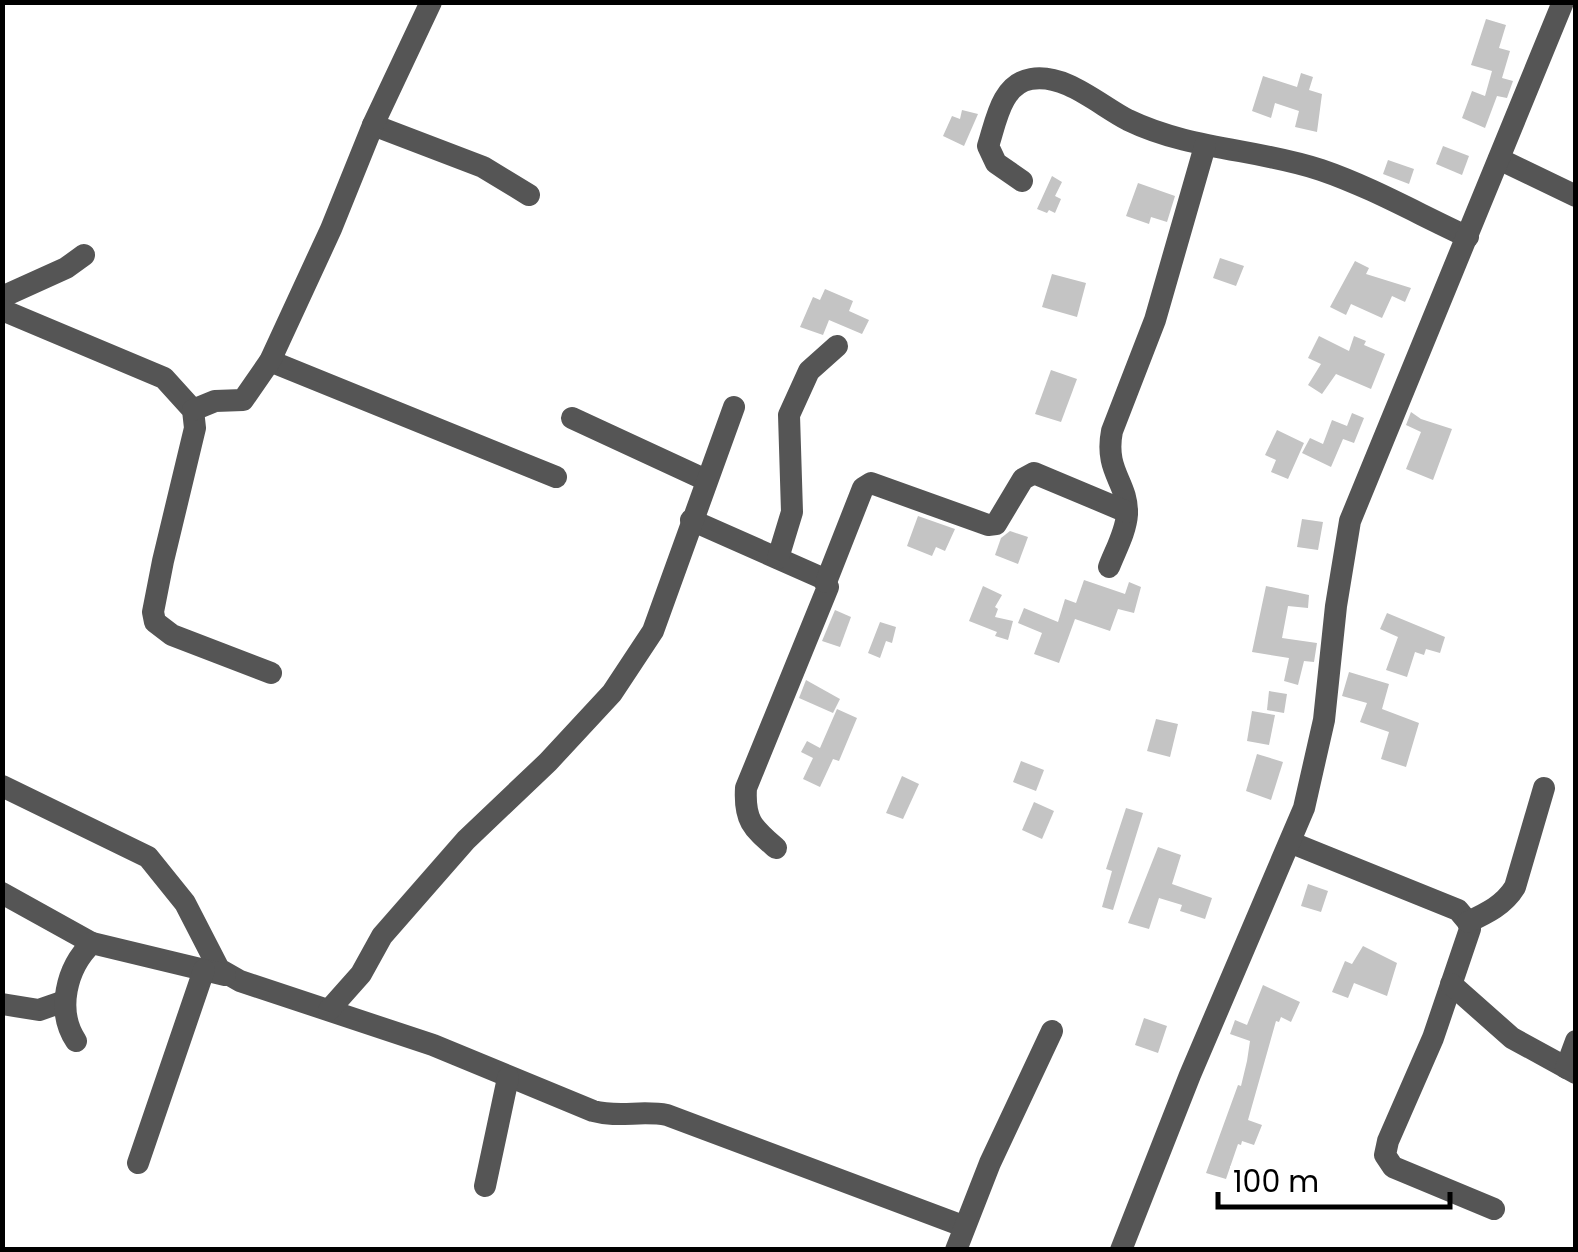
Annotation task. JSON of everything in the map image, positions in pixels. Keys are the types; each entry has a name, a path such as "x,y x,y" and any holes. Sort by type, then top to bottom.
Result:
{"street":[{"path":"193,410 215,401 243,400 270,360 431,2"},
{"path":"1121,1250 1190,1075 1304,808 1324,720 1350,520 1563,2"},
{"path":"1022,181 996,163 988,146 1004,99 1014,85 1030,79 1047,79 1074,89 1131,121 1206,146 1321,170 1468,237"},
{"path":"373,125 484,167 529,196"},
{"path":"1109,567 1127,512 1108,448 1155,320 1206,146"},
{"path":"1499,159 1576,196"},
{"path":"2,296 66,268 84,255"},
{"path":"2,310 164,378 193,410 195,428 163,561 154,622 172,635 271,673"},
{"path":"778,558 792,512 788,415 809,370 837,346"},
{"path":"270,360 556,477"},
{"path":"329,1010 361,974 382,936 466,840 548,762 612,693 653,631 734,407"},
{"path":"572,418 706,480"},
{"path":"776,848 750,825 746,788 828,590 826,582 864,488 871,483 988,525 996,524 1023,478 1034,473 1127,512"},
{"path":"692,520 826,582"},
{"path":"2,786 148,856 185,903 218,969 138,1164"},
{"path":"1468,922 1493,910 1516,888 1544,788"},
{"path":"1292,843 1458,910 1468,922 1470,929 1433,1038 1385,1154 1392,1167 1494,1209"},
{"path":"2,893 92,943 215,972 432,1044 508,1078 606,1114 667,1114 964,1226"},
{"path":"76,1041 65,1016 64,1001 78,962 92,943"},
{"path":"1451,984 1512,1038 1571,1070 1576,1041"},
{"path":"2,1004 38,1010 64,1001"},
{"path":"956,1250 1052,1031"},
{"path":"486,1186 508,1078"}],"building":[{"path":"1486,19 1506,25 1499,48 1510,51 1502,78 1513,81 1507,98 1497,96 1485,128 1462,118 1472,91 1485,96 1492,71 1471,65"},
{"path":"1301,73 1313,77 1309,90 1322,94 1317,132 1295,127 1299,111 1275,103 1271,118 1252,111 1263,76 1297,87"},
{"path":"962,110 978,114 964,146 943,136 952,116 960,119"},
{"path":"1443,146 1469,156 1462,175 1436,164"},
{"path":"1388,160 1414,169 1409,184 1383,174"},
{"path":"1052,176 1062,182 1055,196 1061,199 1055,213 1047,213 1037,209"},
{"path":"1138,183 1175,196 1167,222 1151,217 1149,224 1126,216"},
{"path":"1220,258 1244,266 1236,286 1213,278"},
{"path":"1355,261 1369,268 1366,274 1411,288 1405,302 1392,296 1382,318 1351,304 1346,315 1330,307"},
{"path":"1052,274 1086,283 1077,317 1042,307"},
{"path":"825,289 853,301 849,311 869,320 862,334 829,320 823,335 800,327 813,297 820,300"},
{"path":"1319,336 1349,351 1354,336 1385,354 1371,389 1336,374 1322,394 1308,385 1321,364 1308,358"},
{"path":"1051,370 1077,379 1061,422 1035,414"},
{"path":"1411,412 1452,429 1433,480 1406,469 1421,432 1406,425"},
{"path":"1352,413 1364,418 1354,443 1343,439 1331,467 1302,453 1310,438 1323,444 1332,420 1347,426"},
{"path":"1277,430 1304,443 1288,479 1271,472 1276,460 1265,455"},
{"path":"918,516 955,529 945,551 936,547 932,556 907,546"},
{"path":"1302,519 1323,522 1318,550 1297,547"},
{"path":"1010,531 1028,537 1018,564 995,555 1001,538"},
{"path":"1084,580 1125,594 1129,582 1141,587 1134,613 1118,609 1110,631 1075,619 1059,663 1034,654 1042,633 1018,623 1024,608 1058,622 1065,599 1076,603"},
{"path":"983,586 1002,595 995,607 995,617 1013,621 1008,640 969,621"},
{"path":"1266,586 1309,595 1308,608 1288,606 1282,638 1317,643 1314,662 1304,661 1298,685 1284,681 1289,658 1252,652"},
{"path":"835,610 851,617 840,647 822,641"},
{"path":"1387,613 1445,637 1440,653 1426,649 1424,655 1415,652 1407,677 1386,670 1398,637 1380,629"},
{"path":"880,622 896,627 892,643 886,641 880,658 868,653"},
{"path":"1349,672 1389,684 1382,709 1419,723 1406,767 1381,759 1389,732 1360,722 1367,703 1342,696"},
{"path":"806,680 840,699 833,713 799,698"},
{"path":"1269,691 1287,694 1284,713 1267,710"},
{"path":"837,709 857,718 839,761 833,759 820,787 803,779 813,758 801,752 807,741 820,748"},
{"path":"1252,711 1275,715 1269,745 1247,741"},
{"path":"1156,719 1178,724 1170,757 1147,751"},
{"path":"1257,754 1283,762 1271,800 1246,791"},
{"path":"1021,761 1044,770 1036,791 1013,782"},
{"path":"902,776 919,784 903,819 886,813"},
{"path":"1034,802 1054,811 1042,839 1022,830"},
{"path":"1126,808 1143,813 1113,910 1102,907 1112,871 1106,869"},
{"path":"1158,847 1181,855 1172,884 1212,898 1205,919 1180,911 1182,905 1159,898 1149,929 1128,923"},
{"path":"1308,884 1328,891 1321,912 1301,906"},
{"path":"1363,946 1397,963 1387,996 1354,983 1348,998 1332,992 1345,961 1352,964"},
{"path":"1263,985 1300,1002 1291,1022 1281,1017 1276,1021 1248,1120 1262,1125 1254,1145 1242,1141 1238,1144 1226,1179 1206,1173 1238,1085 1241,1086 1250,1041 1230,1034 1235,1020 1247,1025"},
{"path":"1144,1018 1167,1026 1158,1053 1135,1045"}]}
